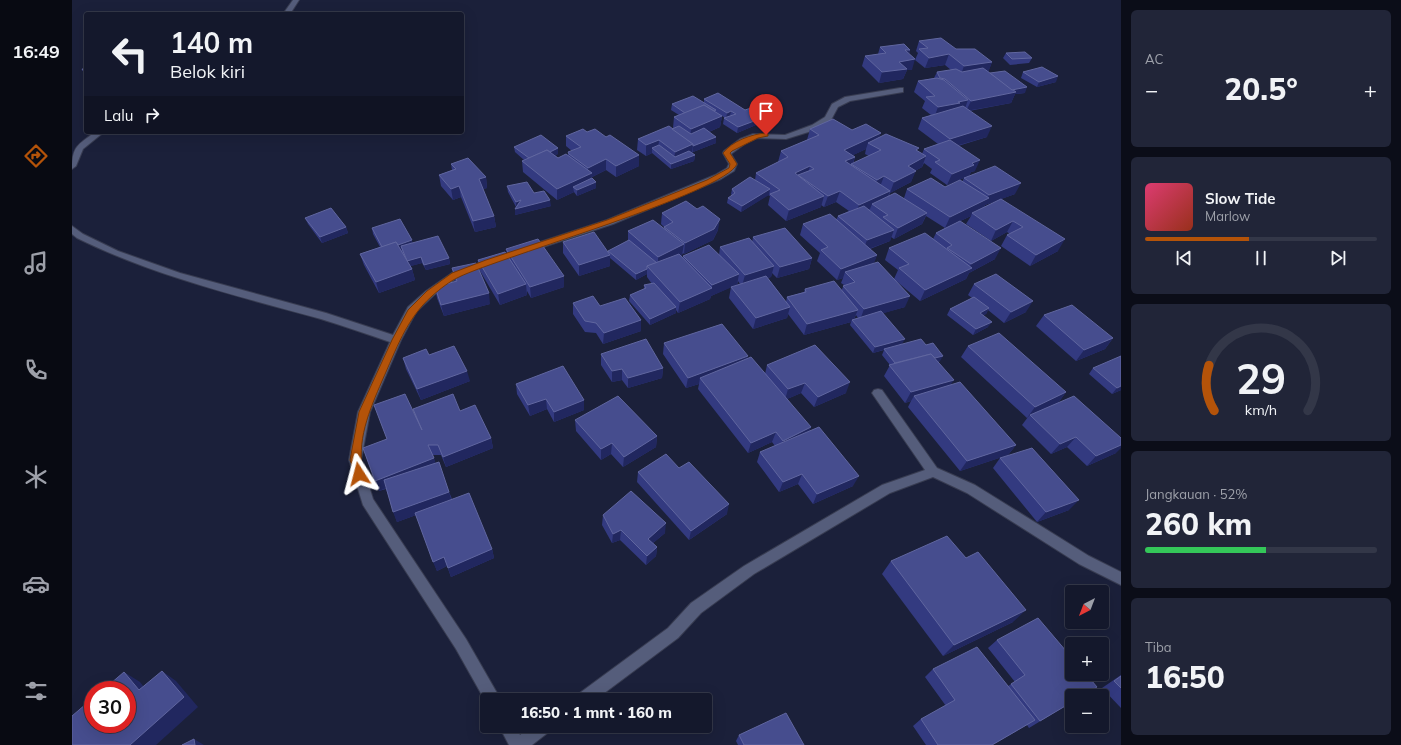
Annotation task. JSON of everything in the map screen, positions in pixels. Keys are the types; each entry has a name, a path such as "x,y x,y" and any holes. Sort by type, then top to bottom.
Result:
{"street":[{"path":"288,12 296,0"},
{"path":"519,252 610,222 718,177 732,169 733,164 727,153 743,141 756,136 786,137 815,127 828,118 835,106 848,99 900,90"},
{"path":"72,166 79,148 97,134"},
{"path":"72,229 80,236 115,253 177,275 326,317 396,340"},
{"path":"489,693 461,644 367,501 355,460 364,412 396,340 412,310 430,293 455,275 504,257"},
{"path":"878,393 933,472 971,489 1084,560 1121,579"},
{"path":"592,693 674,633 696,608 719,590 749,570 886,489 933,472"},
{"path":"511,733 518,745 535,733"}],"building":[{"path":"941,38 956,49 975,49 992,62 964,66 949,54 929,58 919,49 928,48 919,41"},
{"path":"904,44 910,50 905,50 915,59 899,62 907,69 882,72 865,56 886,53 880,47"},
{"path":"1025,52 1032,58 1012,59 1006,53"},
{"path":"1042,67 1058,76 1039,82 1023,72"},
{"path":"983,68 1016,92 971,101 945,79 940,78 937,72 956,69 962,72"},
{"path":"1005,71 1027,87 1012,90 990,73"},
{"path":"937,78 944,80 968,100 938,107 926,97 935,96 918,81"},
{"path":"718,93 745,110 751,108 765,117 738,127 724,118 736,114 731,111 727,113 704,99"},
{"path":"693,96 716,110 714,111 704,105 685,113 672,104"},
{"path":"704,105 722,116 691,129 674,117"},
{"path":"963,106 992,126 950,139 922,118"},
{"path":"833,119 852,130 866,124 881,133 844,150 855,157 845,161 890,191 859,205 840,191 828,196 798,175 814,169 810,166 795,173 824,196 789,210 770,194 780,190 756,173 788,157 781,151 819,135 810,129"},
{"path":"669,126 693,144 675,152 659,140 646,145 638,139"},
{"path":"679,126 691,134 704,128 716,137 693,146 693,144 672,129"},
{"path":"583,129 587,132 595,129 606,137 610,135 639,155 616,166 606,159 588,168 568,152 581,147 566,136"},
{"path":"886,134 919,148 916,150 926,156 908,166 916,171 894,182 884,176 877,180 851,164 881,150 868,143"},
{"path":"541,135 558,148 550,152 547,150 529,158 514,147"},
{"path":"950,140 980,160 972,163 974,165 952,174 935,162 940,160 924,149"},
{"path":"659,145 675,157 689,151 695,155 671,164 652,148"},
{"path":"547,150 558,158 566,154 592,173 557,189 522,161"},
{"path":"468,158 486,177 479,179 494,216 473,221 459,186 451,189 439,175 456,169 451,164"},
{"path":"995,166 1021,183 989,195 964,178"},
{"path":"750,177 770,189 742,206 728,198 735,193 732,189"},
{"path":"592,178 596,182 577,190 573,187"},
{"path":"931,178 945,187 960,180 989,198 950,217 907,189"},
{"path":"527,182 534,193 544,191 550,200 515,209 521,200 516,202 507,186"},
{"path":"895,193 927,213 898,228 883,217 888,215 872,204"},
{"path":"1001,199 1065,239 1036,255 1007,235 1023,227 1013,221 996,230 972,213"},
{"path":"686,201 697,209 703,206 720,219 714,229 685,243 664,227 673,222 662,213"},
{"path":"864,206 894,230 867,240 838,216"},
{"path":"331,208 346,227 320,237 305,218"},
{"path":"830,214 877,255 841,269 821,250 828,247 803,224"},
{"path":"400,219 412,240 398,245 396,242 382,247 372,228"},
{"path":"653,220 684,244 658,257 628,231"},
{"path":"960,221 1001,248 971,264 947,248 952,245 936,233"},
{"path":"785,228 812,258 780,267 753,237"},
{"path":"594,232 610,255 579,265 563,242"},
{"path":"925,233 972,268 925,290 899,268 909,264 889,248"},
{"path":"438,236 449,258 424,265 421,257 407,261 401,246"},
{"path":"749,238 774,266 745,275 720,247"},
{"path":"538,239 564,276 530,287 506,249"},
{"path":"629,240 657,263 647,266 647,269 636,274 608,251"},
{"path":"396,242 412,269 376,282 360,254"},
{"path":"709,245 739,274 712,285 683,256"},
{"path":"505,252 526,284 498,294 478,260"},
{"path":"679,254 712,288 680,302 647,266"},
{"path":"878,262 910,296 864,309 843,286 855,282 845,272"},
{"path":"476,263 489,293 441,305 435,287 457,281 452,268"},
{"path":"996,274 1033,301 1011,312 974,284"},
{"path":"766,276 790,307 756,318 731,287"},
{"path":"834,281 858,310 807,324 787,297 806,292 805,289"},
{"path":"654,283 676,307 650,319 630,295 646,288 644,285"},
{"path":"593,296 600,306 625,298 641,320 604,333 596,323 585,321 573,303"},
{"path":"974,297 989,308 980,313 992,322 976,329 950,309"},
{"path":"1072,305 1113,338 1084,350 1044,315"},
{"path":"881,311 905,339 875,347 852,320"},
{"path":"722,324 748,356 688,378 664,343"},
{"path":"999,333 1066,392 1035,407 968,346"},
{"path":"646,339 663,368 628,378 622,369 612,371 601,354"},
{"path":"921,339 926,345 933,343 943,356 935,358 931,354 895,363 884,349"},
{"path":"815,345 850,382 818,397 805,383 788,389 767,365"},
{"path":"454,346 467,371 417,389 403,358 426,349 429,355"},
{"path":"931,354 954,380 911,392 889,365"},
{"path":"1121,356 1121,386 1117,388 1093,368"},
{"path":"751,357 811,427 783,441 776,432 751,443 700,378"},
{"path":"563,366 584,400 554,412 546,399 528,405 516,384"},
{"path":"960,382 1016,445 967,461 914,396"},
{"path":"405,394 422,430 413,409 453,394 460,411 475,405 491,438 443,457 438,445 428,445 434,458 375,481 363,448 387,439 374,405"},
{"path":"618,396 657,436 624,457 612,443 601,449 575,420"},
{"path":"1074,396 1121,438 1121,445 1096,456 1076,437 1060,444 1030,415"},
{"path":"819,427 859,476 817,494 802,474 783,482 760,452"},
{"path":"1032,448 1079,500 1046,512 1000,458"},
{"path":"666,454 679,468 689,462 729,504 691,531 638,472"},
{"path":"439,462 449,492 393,512 384,480"},
{"path":"631,491 666,523 648,539 657,547 647,556 621,530 613,534 603,515"},
{"path":"469,493 492,549 448,568 444,557 433,562 415,513"},
{"path":"947,536 966,558 978,552 1026,610 954,645 891,561"},
{"path":"1038,618 1065,650 1065,681 1092,681 1097,687 1094,689 1065,689 1065,706 1040,721 1011,684 1025,675 997,640"},
{"path":"977,647 1035,720 992,745 938,745 921,719 955,700 933,669"},
{"path":"162,671 184,697 130,745 72,745 72,716 84,706 84,733 136,733 136,686 139,690"},
{"path":"124,672 132,681 114,681"},
{"path":"1121,676 1121,688 1114,681"},
{"path":"786,713 804,745 744,745 739,735"},
{"path":"194,739 195,745 182,745"}],"route":[{"path":"359,474 355,460 364,412 396,340 412,310 430,293 455,275 489,262 610,222 718,177 732,169 733,164 727,153 730,149 743,141 756,136 766,135"}]}
